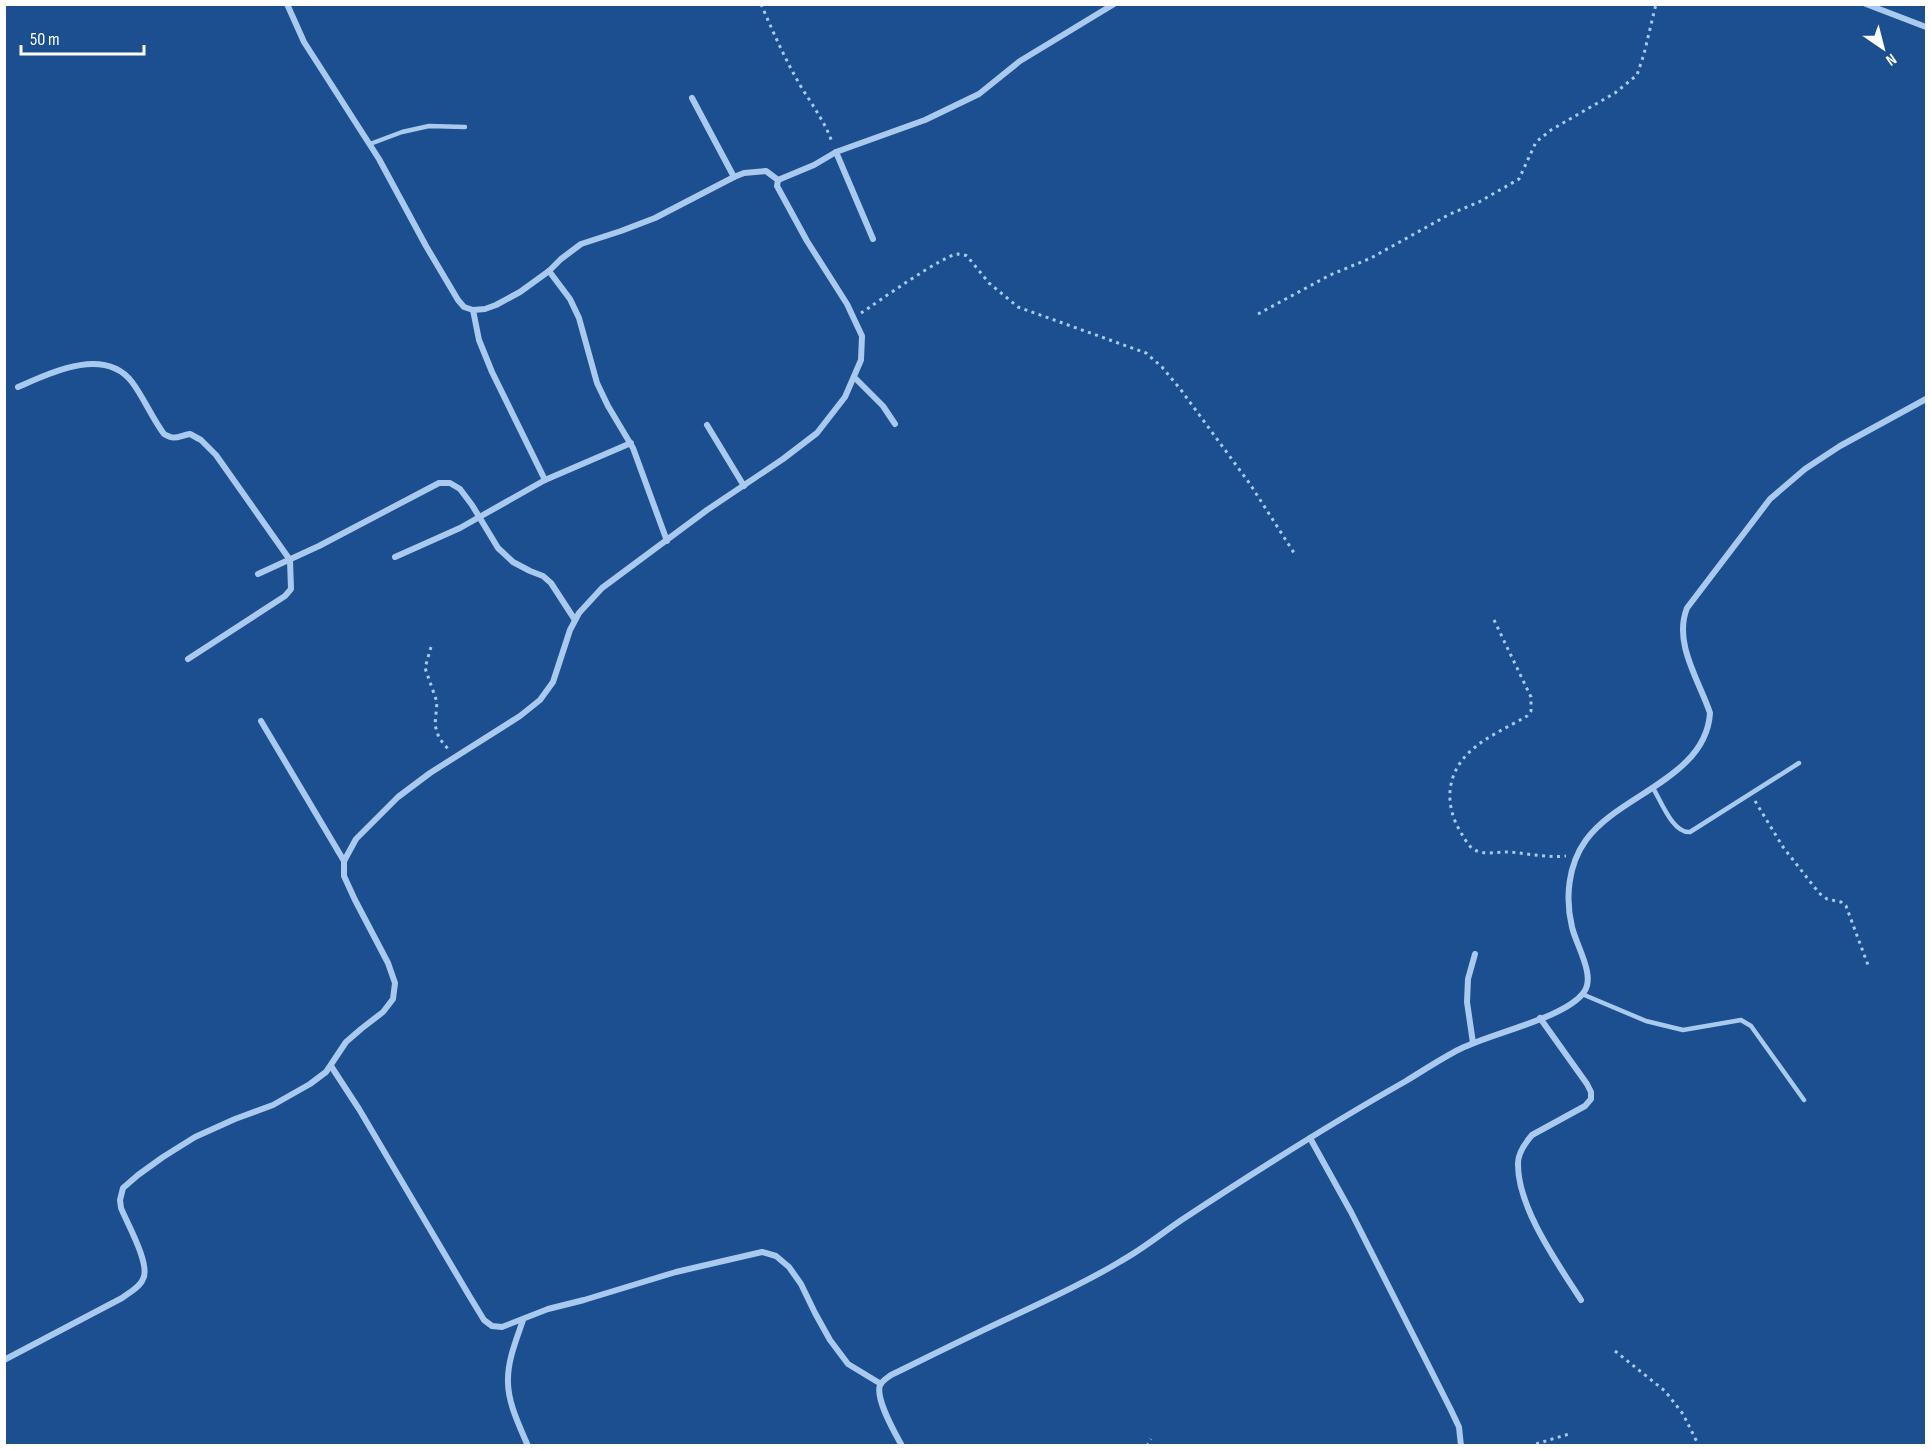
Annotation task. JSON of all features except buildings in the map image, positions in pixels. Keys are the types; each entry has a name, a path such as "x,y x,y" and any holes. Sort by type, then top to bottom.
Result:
{"street":[{"path":"287,4 304,42 370,144 464,307 473,310 485,309 507,300 549,272 561,259 581,244 655,218 734,177 744,173 766,171 778,180"},
{"path":"778,180 814,165 836,152 924,120 979,94 1020,61 1114,4"},
{"path":"1866,4 1926,27"},
{"path":"692,98 734,177"},
{"path":"836,152 873,238"},
{"path":"4,1360 122,1298 139,1286 144,1278 144,1266 121,1209 120,1200 123,1188 164,1156 195,1137 273,1105 310,1084 326,1072 346,1042 383,1012 393,999 395,983 388,963 344,876 344,861 356,839 398,796 520,716 540,700 553,682 570,630 579,612 602,588 817,433 845,397 861,360 862,336 854,317 807,241 777,186 778,180"},
{"path":"549,272 570,299 579,318 597,382 608,406 631,443 667,541"},
{"path":"473,310 479,340 492,372 545,480"},
{"path":"18,387 53,372 72,367 106,366 119,371 130,380 164,434 171,438 190,434 208,446 290,560 291,589 285,596 188,659"},
{"path":"854,377 883,406 895,424"},
{"path":"902,1446 883,1407 879,1392 881,1384 891,1375 1122,1261 1310,1138 1461,1048 1559,1012 1582,994 1586,989 1587,977 1585,963 1572,927 1568,890 1577,855 1587,838 1599,826 1677,770 1694,752 1705,735 1709,723 1710,713 1682,638 1683,619 1688,608 1770,499 1805,469 1840,446 1926,399"},
{"path":"707,425 744,486"},
{"path":"395,557 480,518 545,480 631,443"},
{"path":"258,574 290,560 439,483 450,483 460,489 498,548 513,562 530,572 543,576 551,583 575,620"},
{"path":"261,721 344,861"},
{"path":"1473,1043 1467,1002 1468,979 1475,954"},
{"path":"1540,1018 1587,1084 1591,1092 1591,1099 1585,1106 1532,1135 1517,1161 1523,1191 1534,1222 1581,1300"},
{"path":"331,1066 484,1320 492,1326 502,1327 548,1309 676,1272 762,1252 776,1256 789,1267 801,1284 830,1340 848,1364 881,1384"},
{"path":"1310,1138 1351,1212 1450,1408 1459,1427 1461,1446"},
{"path":"523,1320 513,1348 508,1378 514,1415 528,1446"}],"lane":[{"path":"370,144 402,132 429,126 465,127"},
{"path":"1653,788 1675,826 1686,832 1696,829 1799,763"},
{"path":"1582,994 1646,1021 1683,1030 1741,1020 1751,1026 1804,1100"}],"path":[{"path":"761,4 782,51 824,122 836,152"},
{"path":"1258,314 1330,275 1371,258 1519,179 1536,142 1551,130 1615,93 1637,75 1656,4"},
{"path":"854,317 949,256 958,254 967,256 989,283 1018,307 1132,347 1146,353 1162,367 1250,484 1296,556"},
{"path":"1494,620 1531,697 1531,711 1527,716 1464,757 1454,772 1449,791 1450,810 1468,844 1480,852 1509,852 1552,858 1577,855"},
{"path":"431,647 425,668 437,702 435,725 440,738 454,758"},
{"path":"1752,794 1784,847 1819,893 1827,899 1841,902 1846,906 1868,965"},
{"path":"1615,1351 1665,1391 1683,1414 1699,1446"},
{"path":"1528,1446 1569,1434"},
{"path":"1147,1446 1151,1439"}]}
